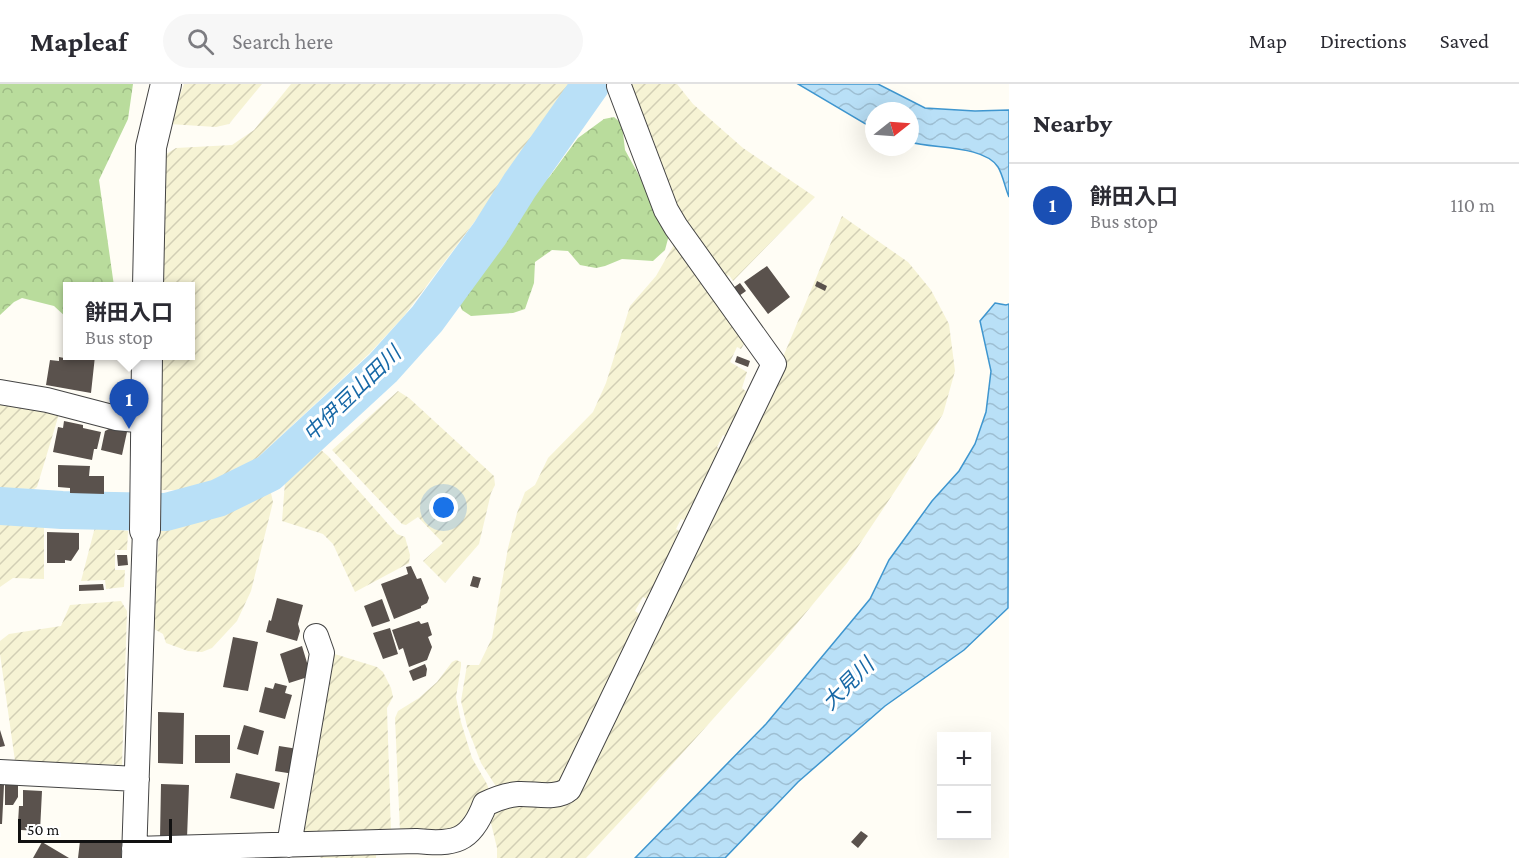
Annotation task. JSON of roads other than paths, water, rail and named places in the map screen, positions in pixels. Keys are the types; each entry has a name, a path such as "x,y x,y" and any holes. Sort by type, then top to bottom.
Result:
{"street":[{"path":"148,282 151,147 166,84"},
{"path":"147,360 146,497 134,854 289,845 416,841 438,844 454,841 470,833 479,822 485,804 496,798 516,794 563,794 569,789 774,364 666,210 620,86"},
{"path":"0,392 47,400 116,418 147,421"},
{"path":"289,845 322,653 316,636"},
{"path":"0,772 136,779"}],"water":[{"path":"798,84 878,84 913,102 865,102 865,124"},
{"path":"919,105 925,108 975,111 1009,110 1009,197 1000,170 991,160 970,151 920,144"},
{"name":"大見川","path":"995,303 1009,304 1008,608 964,650 885,706 798,782 725,858 635,858 766,724 870,599 889,560 932,501 959,471 975,444 986,412 991,371 980,321"}],"waterway":[{"name":"中伊豆山田川","path":"0,506 166,512 218,498 269,473 383,368 427,319 490,233 520,185 591,84"}],"place":[{"name":"餅田入口","path":"129,429"}]}
